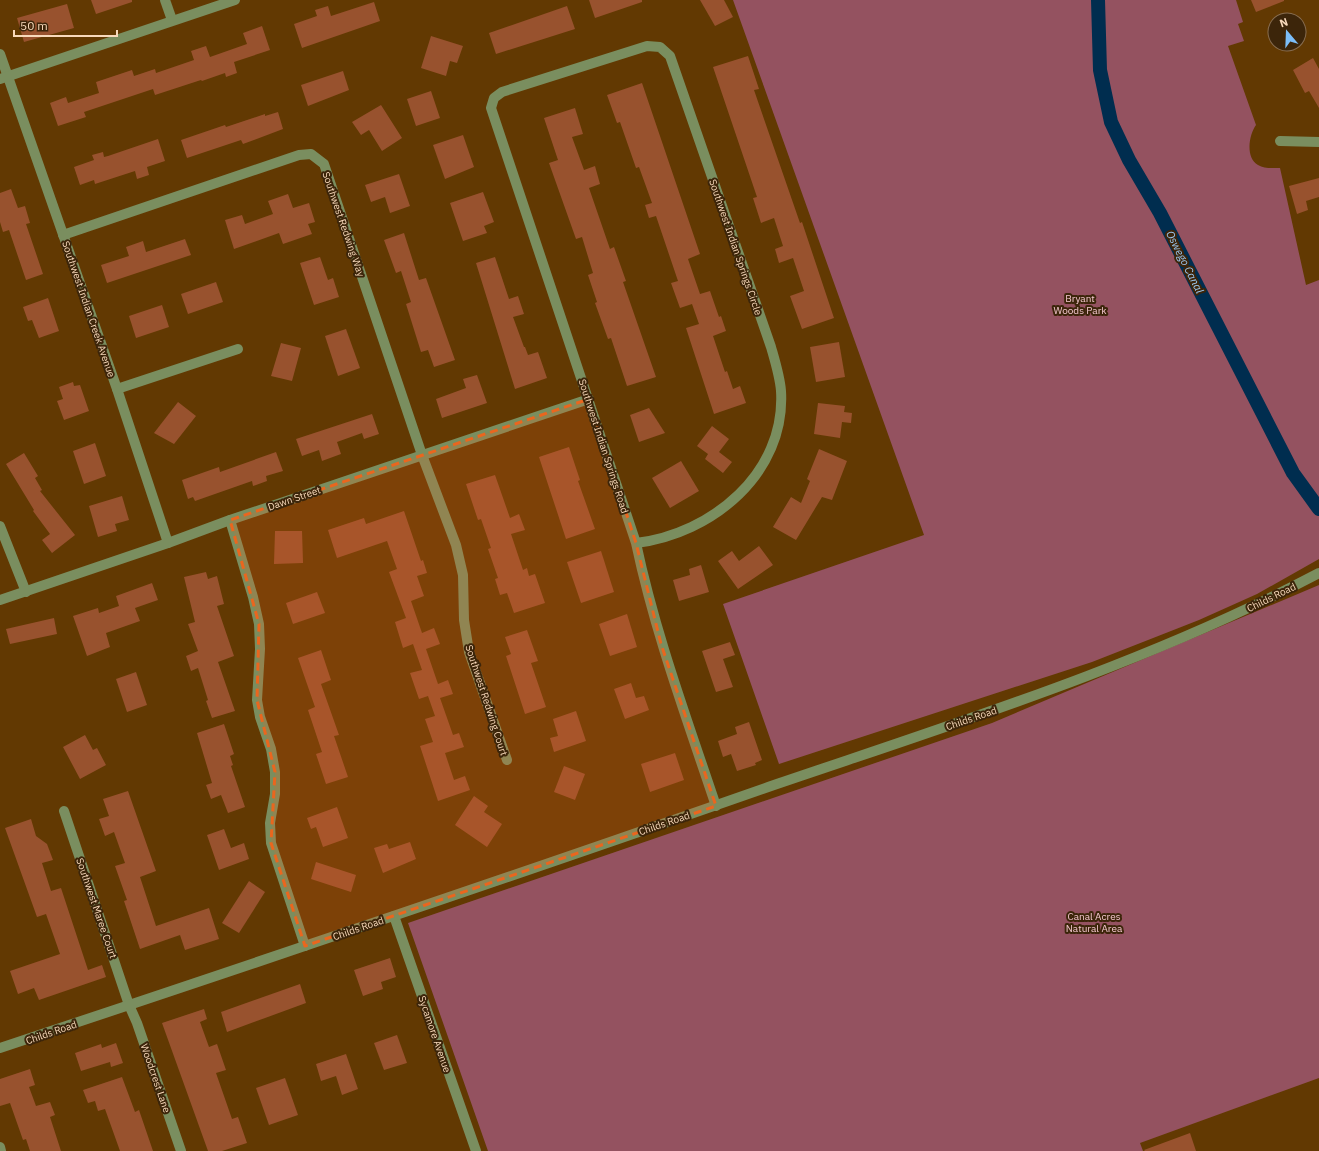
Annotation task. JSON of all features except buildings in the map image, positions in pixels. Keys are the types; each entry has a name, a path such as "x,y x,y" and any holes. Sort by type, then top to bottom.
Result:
{"street":[{"path":"165,0 172,20"},
{"path":"4,78 172,20 235,0"},
{"name":"Southwest Indian Springs Circle","path":"502,92 647,46 660,47 670,56 771,347 781,391 780,416 772,445 760,469 734,499 698,525 666,538 636,543"},
{"name":"Southwest Indian Creek Avenue","path":"0,54 4,78 63,235 117,389 168,543"},
{"name":"Southwest Indian Springs Road","path":"502,92 494,98 491,108 636,543 645,587 661,644 716,806"},
{"path":"1280,141 1319,142"},
{"name":"Southwest Redwing Way","path":"63,235 299,155 311,154 324,164 422,455"},
{"path":"117,389 238,349"},
{"name":"Dawn Street","path":"0,600 168,543 230,520 589,400"},
{"name":"Southwest Redwing Court","path":"422,455 460,556 463,575 464,620 469,652 507,760"},
{"path":"230,520 253,597 259,624 260,649 257,700 260,717 272,749 275,772 275,794 270,823 271,843 305,946"},
{"path":"0,526 26,592"},
{"name":"Childs Road","path":"0,1048 394,916 1096,674 1231,617 1319,574"},
{"name":"Southwest Maree Court","path":"64,811 129,1005"},
{"name":"Sycamore Avenue","path":"394,916 476,1151"},
{"name":"Woodcrest Lane","path":"129,1005 137,1023 181,1151"},
{"path":"0,1147 1,1151"}],"highlighted area":[{"path":"589,399 636,543 661,644 716,806 305,946 271,843 275,772 257,700 259,624 230,520"}],"green space":[{"name":"Bryant Woods Park","path":"733,0 1236,0 1243,22 1238,24 1244,41 1228,46 1256,125 1250,140 1251,157 1260,166 1280,168 1306,285 1319,280 1319,559 1257,594 1199,620 1092,662 779,764 723,604 924,535"},
{"name":"Canal Acres Natural Area","path":"1319,585 1319,1078 1140,1143 1143,1151 488,1151 408,923 992,723"}],"waterway":[{"name":"Oswego Canal","path":"1098,0 1100,70 1111,122 1129,160 1160,213 1293,473 1319,509"}]}
